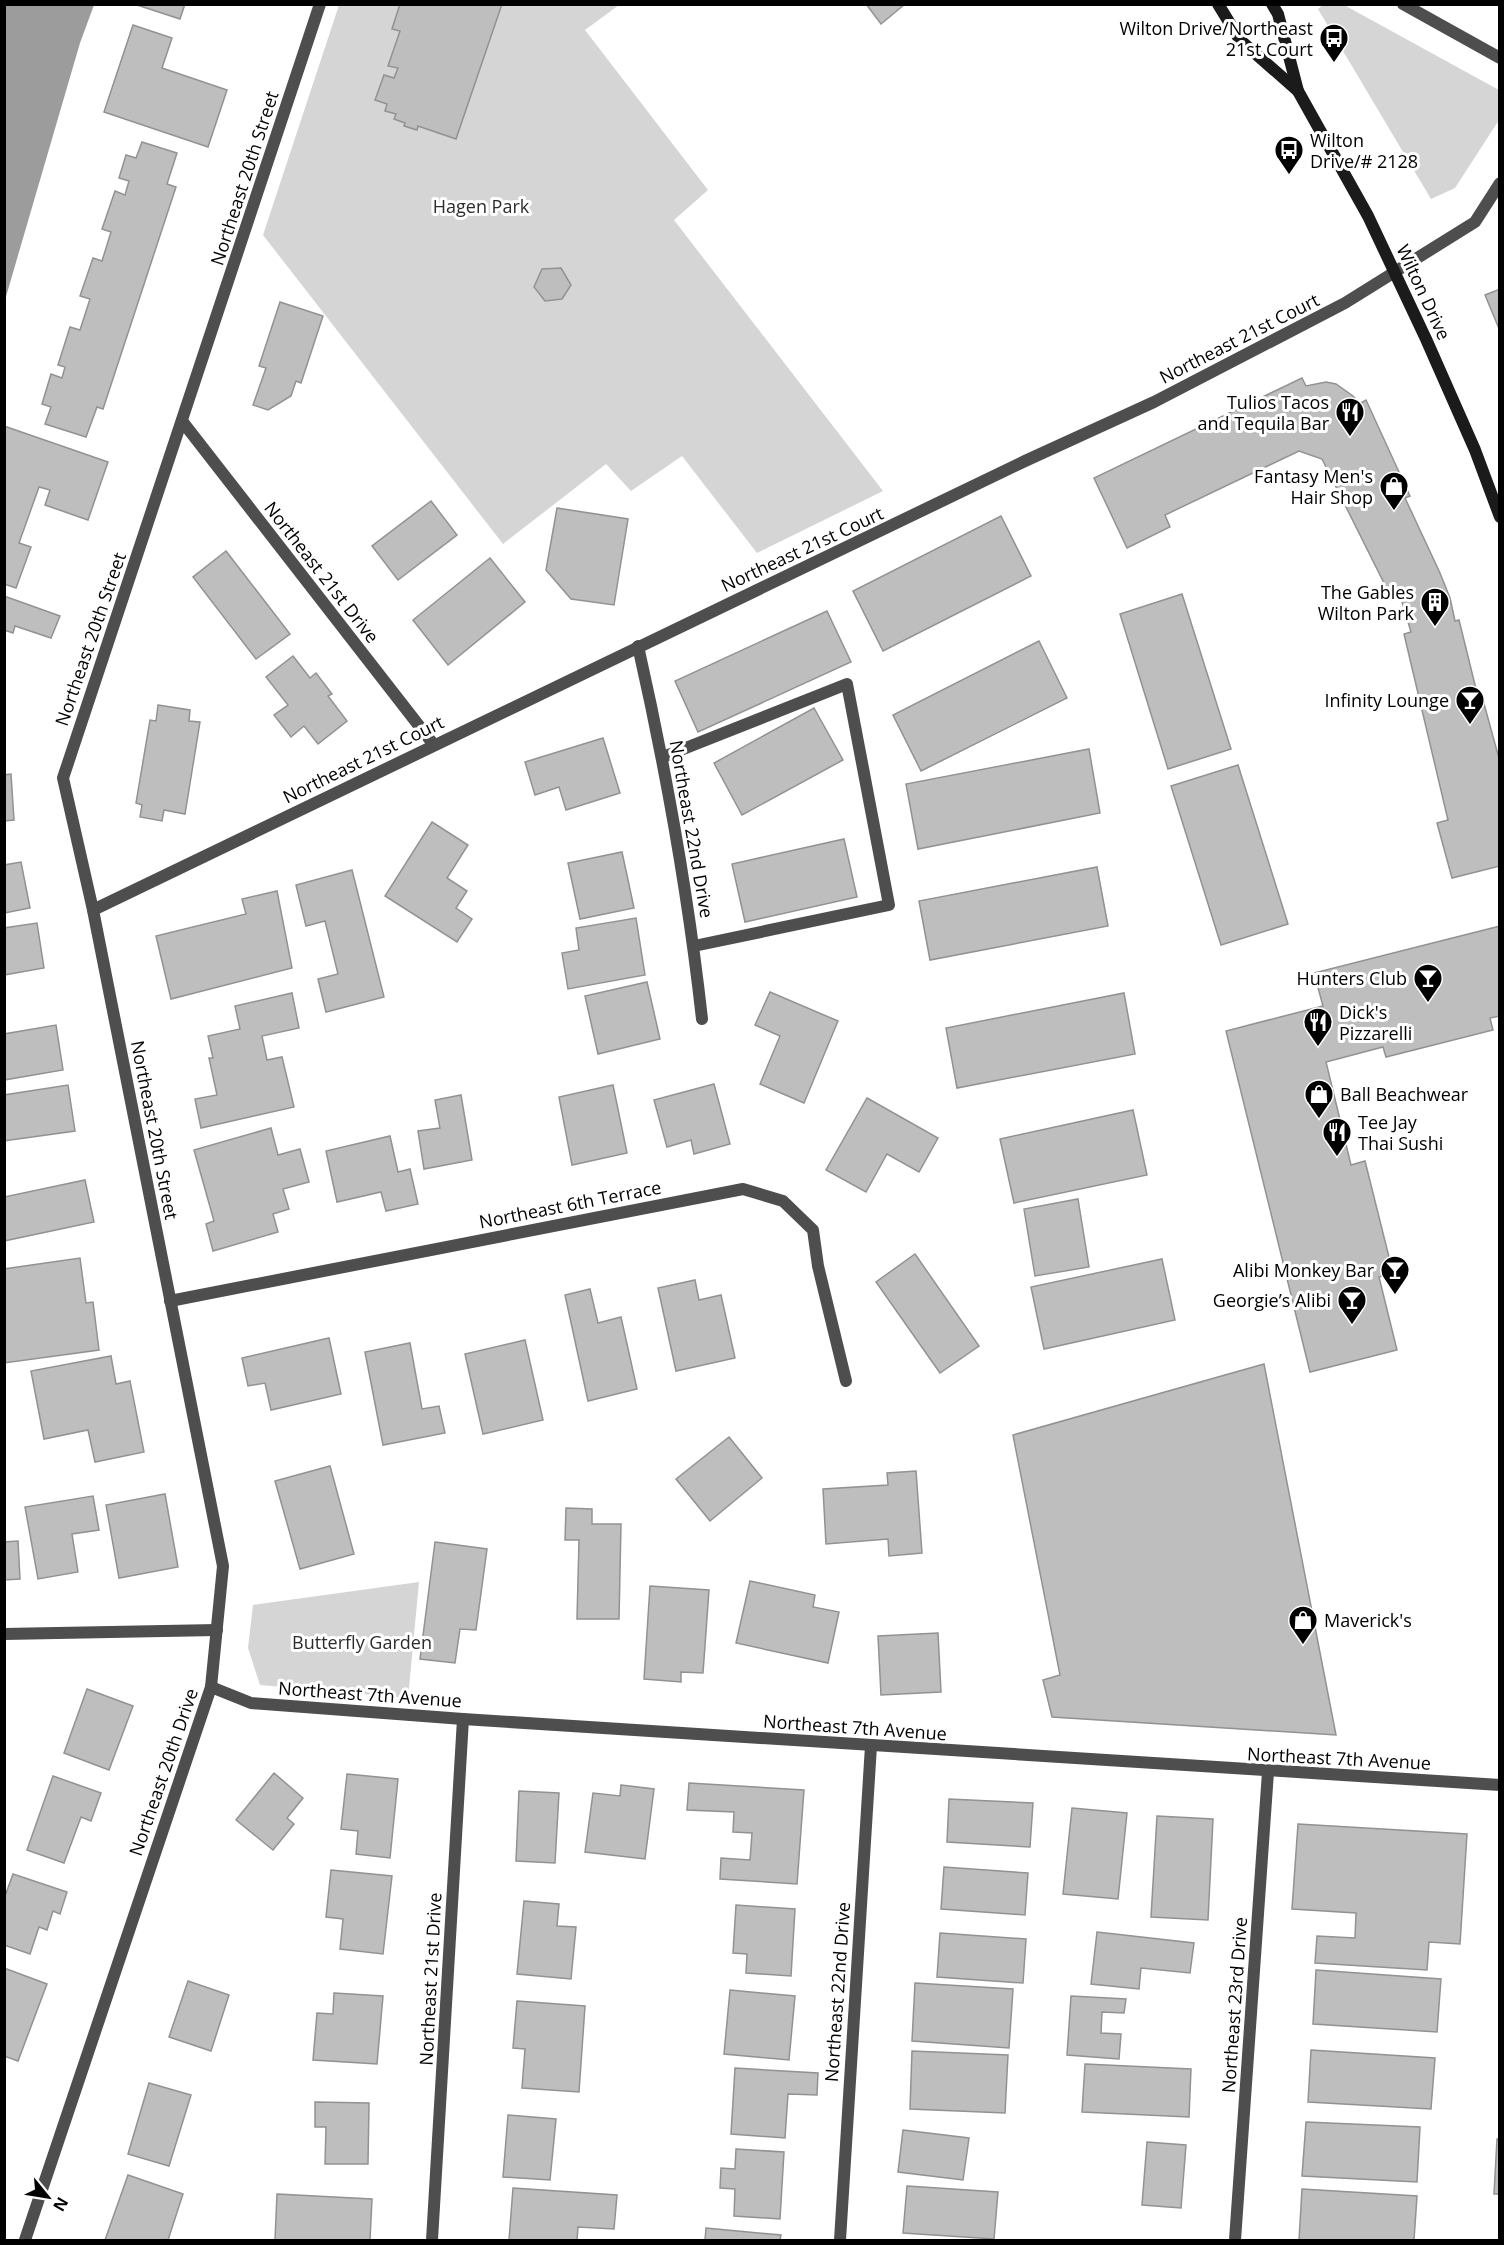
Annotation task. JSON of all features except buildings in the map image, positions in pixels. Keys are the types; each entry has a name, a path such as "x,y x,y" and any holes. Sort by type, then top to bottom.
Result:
{"main road":[{"name":"Wilton Drive","path":"1218,4 1240,40 1298,91"},
{"name":"Wilton Drive","path":"1272,4 1278,14 1298,91 1368,216 1395,272 1475,450 1500,517"}],"street":[{"name":"Northeast 20th Street","path":"170,1301 93,910 63,778 320,4"},
{"path":"1403,4 1500,58"},
{"name":"Northeast 21st Court","path":"93,910 638,646 1154,402 1345,303 1475,222 1500,183"},
{"name":"Northeast 21st Drive","path":"182,421 434,745"},
{"name":"Northeast 22nd Drive","path":"638,646 663,758 694,946 702,1019"},
{"path":"663,758 847,684 889,905 694,946"},
{"name":"Northeast 6th Terrace","path":"170,1301 743,1189 783,1201 813,1230 818,1266 846,1381"},
{"name":"Northeast 20th Drive","path":"25,2241 211,1687 223,1566 170,1301"},
{"path":"4,1634 217,1630"},
{"name":"Northeast 7th Avenue","path":"211,1687 251,1703 871,1746 1500,1785"},
{"name":"Northeast 21st Drive","path":"432,2241 463,1719"},
{"name":"Northeast 22nd Drive","path":"840,2241 871,1746"},
{"name":"Northeast 23rd Drive","path":"1235,2241 1268,1772"}],"green space":[{"name":"Hagen Park","path":"339,5 619,5 585,30 708,190 674,220 883,491 757,553 682,456 631,491 606,464 503,544 263,235"},
{"path":"1323,5 1344,5 1499,90 1499,120 1455,188 1431,199 1318,9"},
{"name":"Butterfly Garden","path":"419,1582 408,1698 260,1685 248,1648 253,1605"}],"shaded area":[{"path":"5,4 94,5 80,43 5,300"}],"place":[{"name":"Wilton Drive/Northeast 21st Court","path":"1334,64"},
{"name":"Wilton Drive/# 2128","path":"1289,176"},
{"name":"Tulios Tacos and Tequila Bar","path":"1350,438"},
{"name":"Fantasy Men's Hair Shop","path":"1394,512"},
{"name":"The Gables Wilton Park","path":"1435,628"},
{"name":"Infinity Lounge","path":"1470,726"},
{"name":"Hunters Club","path":"1428,1004"},
{"name":"Dick's Pizzarelli","path":"1318,1048"},
{"name":"Ball Beachwear","path":"1319,1120"},
{"name":"Tee Jay Thai Sushi","path":"1337,1158"},
{"name":"Alibi Monkey Bar","path":"1395,1296"},
{"name":"Georgie’s Alibi","path":"1352,1326"},
{"name":"Maverick's","path":"1303,1646"}]}
